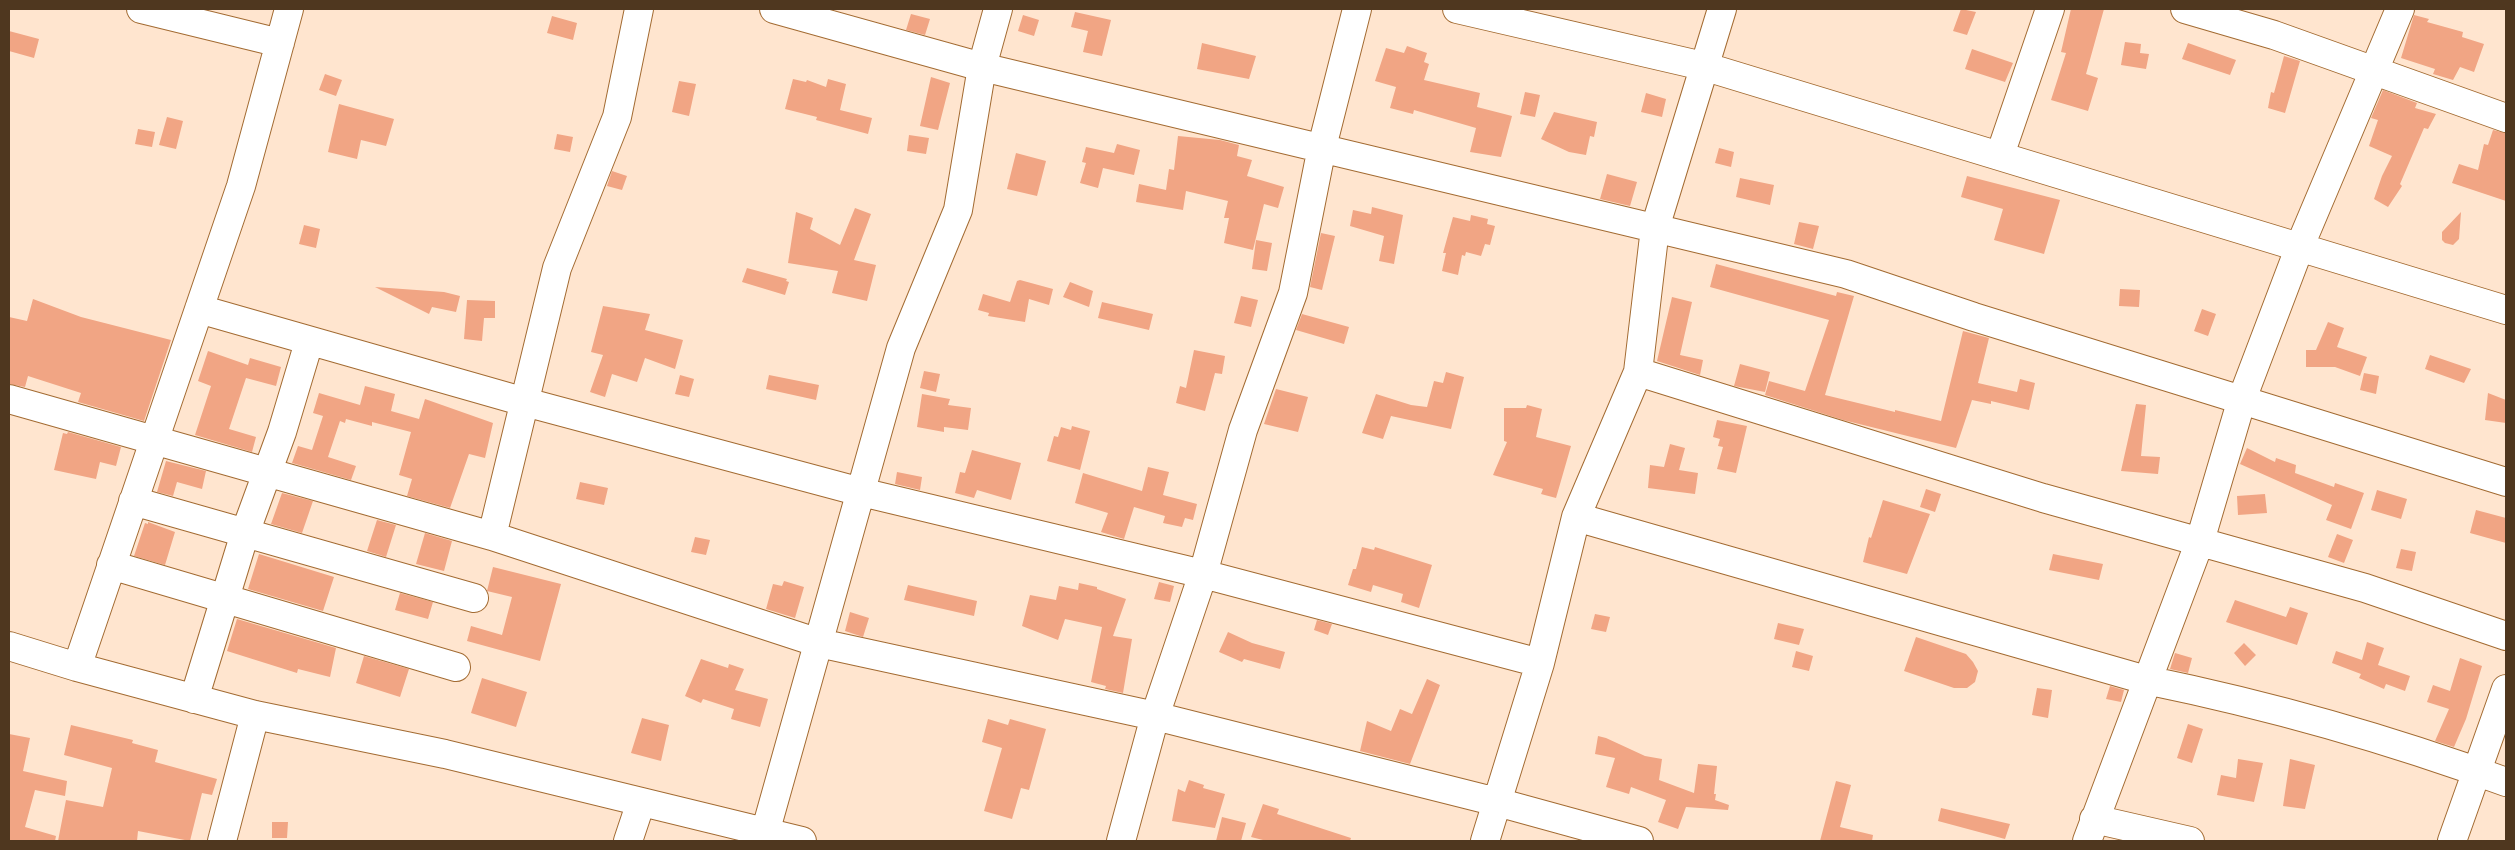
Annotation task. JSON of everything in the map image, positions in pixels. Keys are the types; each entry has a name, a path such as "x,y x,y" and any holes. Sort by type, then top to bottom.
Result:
{"street":[{"path":"142,9 280,43"},
{"path":"78,667 240,186 289,9"},
{"path":"492,536 557,268 617,117 639,9"},
{"path":"774,9 982,67 1846,274 1974,316 2506,482"},
{"path":"765,833 901,348 958,210 982,67 998,9"},
{"path":"1121,841 1155,716 1203,574 1243,430 1294,294 1322,147 1358,9"},
{"path":"1457,9 1703,66 2506,310"},
{"path":"1486,841 1540,663 1576,517 1638,372 1655,228 1722,9"},
{"path":"2000,155 2050,9"},
{"path":"2186,9 2274,35 2506,118"},
{"path":"2190,841 2091,830 2200,541 2242,399 2302,241 2400,9"},
{"path":"199,309 309,342 525,402 861,492 1203,574 1540,663"},
{"path":"194,699 245,533 309,342"},
{"path":"1638,372 2043,498 2364,588 2506,636"},
{"path":"9,399 492,536 819,643 1155,716 1497,802 1639,841"},
{"path":"133,502 474,598"},
{"path":"1576,517 2146,680 2219,695 2375,738 2506,782"},
{"path":"112,565 456,667"},
{"path":"9,646 78,667 255,715 444,754 802,841"},
{"path":"2452,841 2506,689"},
{"path":"222,841 255,715"},
{"path":"628,841 641,802"}],"building":[{"path":"1961,9 1976,12 1967,35 1953,31"},
{"path":"2071,9 2104,9 2086,74 2098,78 2088,111 2051,100 2066,53 2061,52"},
{"path":"1075,12 1111,20 1102,56 1083,52 1088,31 1071,27"},
{"path":"911,14 930,19 925,35 906,30"},
{"path":"1023,15 1039,20 1034,36 1018,31"},
{"path":"2414,15 2429,19 2427,22 2463,32 2462,37 2484,44 2474,72 2460,67 2453,80 2433,74 2435,69 2401,58"},
{"path":"552,16 577,23 573,40 547,33"},
{"path":"9,31 39,39 34,58 9,51"},
{"path":"2125,42 2141,44 2140,53 2149,54 2146,69 2121,65"},
{"path":"1202,43 1256,56 1249,79 1197,69"},
{"path":"2188,43 2236,60 2230,75 2182,59"},
{"path":"1407,46 1427,53 1424,62 1429,64 1424,80 1480,93 1477,107 1512,116 1501,157 1470,152 1476,128 1414,110 1413,114 1390,108 1396,87 1375,81 1386,48 1404,53"},
{"path":"1972,49 2013,63 2005,82 1965,69"},
{"path":"2284,56 2300,61 2285,113 2268,108 2271,92 2274,93"},
{"path":"325,74 342,80 336,96 319,90"},
{"path":"931,77 950,83 938,130 920,126"},
{"path":"793,79 806,82 807,80 826,87 828,79 846,84 840,110 872,118 868,134 816,120 817,117 785,109"},
{"path":"679,81 696,84 689,116 672,112"},
{"path":"2383,90 2417,103 2415,108 2436,114 2428,129 2424,128 2400,184 2402,186 2388,207 2374,199 2382,176 2392,156 2369,146 2378,120 2371,118"},
{"path":"1525,92 1540,95 1535,117 1520,114"},
{"path":"1646,93 1666,99 1662,117 1641,112"},
{"path":"339,104 394,119 386,146 361,140 357,159 328,152"},
{"path":"1554,112 1597,122 1594,137 1590,136 1586,155 1569,152 1541,139"},
{"path":"167,117 183,121 176,149 159,145"},
{"path":"138,129 155,132 152,147 135,144"},
{"path":"2493,130 2506,133 2506,201 2452,183 2459,164 2478,170 2484,144 2488,145"},
{"path":"557,134 573,137 570,152 554,149"},
{"path":"909,135 929,138 926,154 907,151"},
{"path":"1178,136 1220,140 1239,145 1237,156 1252,160 1247,176 1284,187 1278,208 1264,204 1253,250 1224,243 1229,218 1224,218 1228,201 1186,191 1183,210 1136,202 1139,184 1166,190 1169,169 1174,170"},
{"path":"1117,144 1140,150 1134,175 1103,168 1098,188 1080,183 1086,163 1082,162 1086,147 1114,153"},
{"path":"1719,148 1734,152 1731,167 1715,163"},
{"path":"1016,153 1046,161 1037,196 1007,189"},
{"path":"612,171 627,176 622,190 607,186"},
{"path":"1607,174 1637,182 1630,206 1600,199"},
{"path":"1967,176 2060,200 2044,254 1994,240 2003,209 1961,197"},
{"path":"1740,178 1774,185 1770,205 1736,197"},
{"path":"1372,207 1403,215 1394,264 1379,261 1384,236 1350,226 1353,210 1371,214"},
{"path":"855,208 871,214 854,260 876,265 867,301 832,293 838,271 788,263 796,212 813,218 810,229 840,245"},
{"path":"2461,212 2459,239 2453,245 2445,243 2442,240 2442,232"},
{"path":"1471,215 1488,219 1487,224 1495,226 1490,245 1485,244 1481,256 1466,252 1465,256 1462,255 1458,275 1442,271 1446,253 1443,253 1453,217 1470,221"},
{"path":"1799,222 1819,226 1813,249 1794,244"},
{"path":"304,225 320,229 316,248 299,244"},
{"path":"1321,233 1335,236 1322,290 1310,287"},
{"path":"1256,240 1272,243 1267,271 1252,269"},
{"path":"1716,264 1836,296 1837,292 1854,296 1825,395 1941,421 1963,331 1989,338 1978,383 2017,392 2020,379 2035,383 2029,410 1991,401 1991,404 1972,400 1956,448 1843,420 1765,395 1769,381 1805,391 1829,320 1710,287"},
{"path":"747,268 787,279 786,281 789,282 785,295 742,282"},
{"path":"1020,280 1053,289 1049,305 1029,299 1025,322 988,316 989,313 978,310 983,294 1010,302 1017,281"},
{"path":"1070,282 1093,291 1089,307 1063,297"},
{"path":"375,287 444,292 460,296 456,312 432,307 429,314"},
{"path":"2120,289 2140,290 2139,307 2119,306"},
{"path":"1241,296 1258,300 1251,327 1234,323"},
{"path":"1672,297 1692,302 1680,355 1703,360 1700,375 1657,361"},
{"path":"33,299 81,317 171,340 144,421 78,402 81,393 28,376 25,387 9,384 9,317 27,321"},
{"path":"467,300 495,301 495,318 484,318 482,341 464,339"},
{"path":"1102,302 1153,314 1149,330 1098,318"},
{"path":"603,306 650,314 645,330 683,340 675,369 645,358 637,382 612,374 605,397 590,392 603,355 591,352"},
{"path":"2202,309 2216,314 2208,336 2194,331"},
{"path":"1302,314 1349,327 1344,344 1296,330"},
{"path":"2328,322 2344,328 2337,347 2367,357 2360,376 2335,367 2306,367 2306,350 2316,350"},
{"path":"1194,350 1225,356 1222,374 1215,373 1205,411 1176,403 1180,386 1186,388"},
{"path":"208,351 248,365 250,358 281,367 276,386 246,378 229,429 256,437 252,452 195,435 211,386 198,381"},
{"path":"2430,355 2471,369 2464,383 2425,369"},
{"path":"1740,364 1770,372 1765,392 1734,386"},
{"path":"924,371 940,374 936,392 920,388"},
{"path":"1446,372 1464,377 1451,429 1391,416 1383,439 1362,433 1376,394 1411,405 1427,407 1434,381 1443,383"},
{"path":"2364,373 2379,376 2376,394 2360,390"},
{"path":"680,375 694,379 689,397 675,394"},
{"path":"769,375 819,385 816,400 766,389"},
{"path":"365,386 395,394 391,411 419,419 425,399 493,423 485,458 469,454 450,508 407,496 412,479 399,475 411,432 372,422 372,426 346,419 345,423 340,421 328,457 356,466 351,480 292,463 298,446 312,450 323,416 313,413 319,393 360,405"},
{"path":"1276,389 1308,397 1298,432 1264,424"},
{"path":"2488,393 2506,400 2506,423 2485,420"},
{"path":"922,394 950,399 948,405 971,408 968,430 944,427 944,432 917,427"},
{"path":"2136,404 2146,405 2141,456 2160,457 2158,474 2121,471"},
{"path":"1527,405 1542,409 1536,437 1571,446 1556,498 1541,494 1543,489 1493,475 1507,442 1504,441 1504,408 1526,408"},
{"path":"1717,420 1747,426 1736,473 1717,469 1723,447 1718,446 1720,439 1713,437"},
{"path":"1072,426 1090,431 1080,470 1047,461 1054,436 1058,437 1061,427 1071,430"},
{"path":"68,432 121,447 116,466 100,462 96,479 54,470 63,433 67,434"},
{"path":"1670,444 1685,448 1679,470 1698,473 1695,494 1648,488 1650,465 1664,467"},
{"path":"2247,448 2275,462 2276,458 2296,465 2295,473 2334,487 2335,483 2364,493 2351,529 2326,520 2332,505 2240,464"},
{"path":"972,450 1021,463 1011,500 977,490 974,498 955,493 960,472 965,473"},
{"path":"166,461 206,471 202,489 177,482 173,496 157,492"},
{"path":"1148,467 1169,472 1163,495 1197,504 1193,520 1185,518 1182,527 1163,523 1165,516 1134,507 1124,539 1101,532 1108,513 1075,503 1083,473 1142,491"},
{"path":"897,472 922,477 920,490 895,484"},
{"path":"580,482 608,488 604,505 576,499"},
{"path":"1926,489 1941,494 1935,512 1920,507"},
{"path":"2377,490 2407,499 2401,519 2371,510"},
{"path":"282,493 313,501 302,533 271,524"},
{"path":"2265,494 2267,513 2238,515 2237,496"},
{"path":"1883,500 1930,514 1907,574 1863,562 1869,537 1871,538"},
{"path":"2476,510 2506,518 2506,543 2470,533"},
{"path":"377,520 396,525 386,557 367,551"},
{"path":"148,522 175,532 165,565 134,556 145,523 148,524"},
{"path":"425,533 452,541 444,571 416,564"},
{"path":"2337,534 2353,540 2344,563 2328,557"},
{"path":"695,537 710,540 706,555 691,552"},
{"path":"1362,547 1374,550 1375,547 1432,565 1419,608 1401,602 1403,594 1373,585 1371,592 1348,585 1353,569 1356,569"},
{"path":"2401,549 2416,552 2412,571 2396,568"},
{"path":"259,554 334,577 323,611 248,589"},
{"path":"2053,554 2103,564 2099,580 2049,570"},
{"path":"493,567 561,584 540,661 467,641 471,626 502,635 512,597 487,591"},
{"path":"784,581 804,587 795,618 766,609 773,584 782,586"},
{"path":"1159,582 1174,586 1170,602 1154,599"},
{"path":"1079,583 1097,587 1097,589 1126,599 1113,636 1132,639 1123,693 1105,689 1106,686 1091,682 1102,627 1065,619 1058,640 1022,626 1030,595 1056,600 1059,586 1078,590"},
{"path":"908,585 977,601 974,616 904,600"},
{"path":"400,593 433,602 428,619 395,610"},
{"path":"2235,600 2286,617 2290,607 2308,613 2297,645 2226,622"},
{"path":"850,612 869,618 863,637 845,631"},
{"path":"1595,614 1610,617 1606,632 1591,629"},
{"path":"237,619 336,648 330,677 298,669 297,673 227,651"},
{"path":"1317,620 1332,624 1328,635 1314,630"},
{"path":"1778,623 1804,629 1799,645 1774,639"},
{"path":"1228,632 1252,643 1285,652 1280,669 1244,659 1242,662 1219,652"},
{"path":"1916,637 1966,654 1978,671 1975,682 1967,688 1954,688 1904,671"},
{"path":"2367,642 2384,648 2378,665 2410,676 2405,691 2386,684 2384,689 2359,678 2361,674 2332,663 2336,651 2362,660"},
{"path":"2244,643 2256,655 2245,666 2234,653"},
{"path":"1796,651 1813,656 1809,671 1792,667"},
{"path":"2175,653 2192,658 2188,673 2170,669"},
{"path":"364,656 409,669 400,697 356,683"},
{"path":"2460,658 2482,666 2466,719 2454,747 2435,741 2449,709 2427,702 2433,685 2450,691"},
{"path":"701,659 728,668 729,664 744,669 735,690 768,699 760,727 731,719 734,709 703,699 701,703 685,696"},
{"path":"482,678 527,692 516,727 471,713"},
{"path":"1427,679 1440,685 1410,764 1360,751 1367,721 1391,731 1400,709 1412,714"},
{"path":"2110,686 2124,690 2121,702 2106,699"},
{"path":"2037,688 2052,690 2048,718 2032,715"},
{"path":"642,718 669,725 661,761 631,753"},
{"path":"988,719 1008,725 1010,719 1046,729 1029,790 1021,788 1012,819 984,811 1002,748 982,742"},
{"path":"2188,724 2203,729 2192,763 2177,758"},
{"path":"71,725 133,740 132,743 158,750 155,762 217,779 212,795 202,793 190,841 138,831 137,841 58,841 66,800 103,807 112,768 64,755"},
{"path":"9,734 30,738 23,771 67,781 65,796 35,790 25,827 56,836 55,841 9,841"},
{"path":"1598,736 1645,756 1662,759 1659,780 1694,793 1698,764 1717,766 1715,800 1729,805 1728,810 1686,807 1678,829 1658,822 1666,800 1631,787 1629,794 1606,787 1615,758 1595,754"},
{"path":"2238,759 2263,763 2254,802 2217,795 2221,775 2236,778"},
{"path":"2290,759 2315,765 2305,809 2283,806"},
{"path":"1189,780 1204,785 1203,788 1225,794 1215,828 1172,821 1178,789 1185,792"},
{"path":"1836,781 1851,785 1840,827 1873,835 1872,841 1820,841"},
{"path":"1263,804 1279,809 1277,814 1351,838 1350,841 1267,841 1251,837"},
{"path":"1941,808 2010,824 2005,839 1938,821"},
{"path":"1222,817 1246,823 1241,841 1216,841"},
{"path":"272,822 288,822 287,838 272,838"}]}
